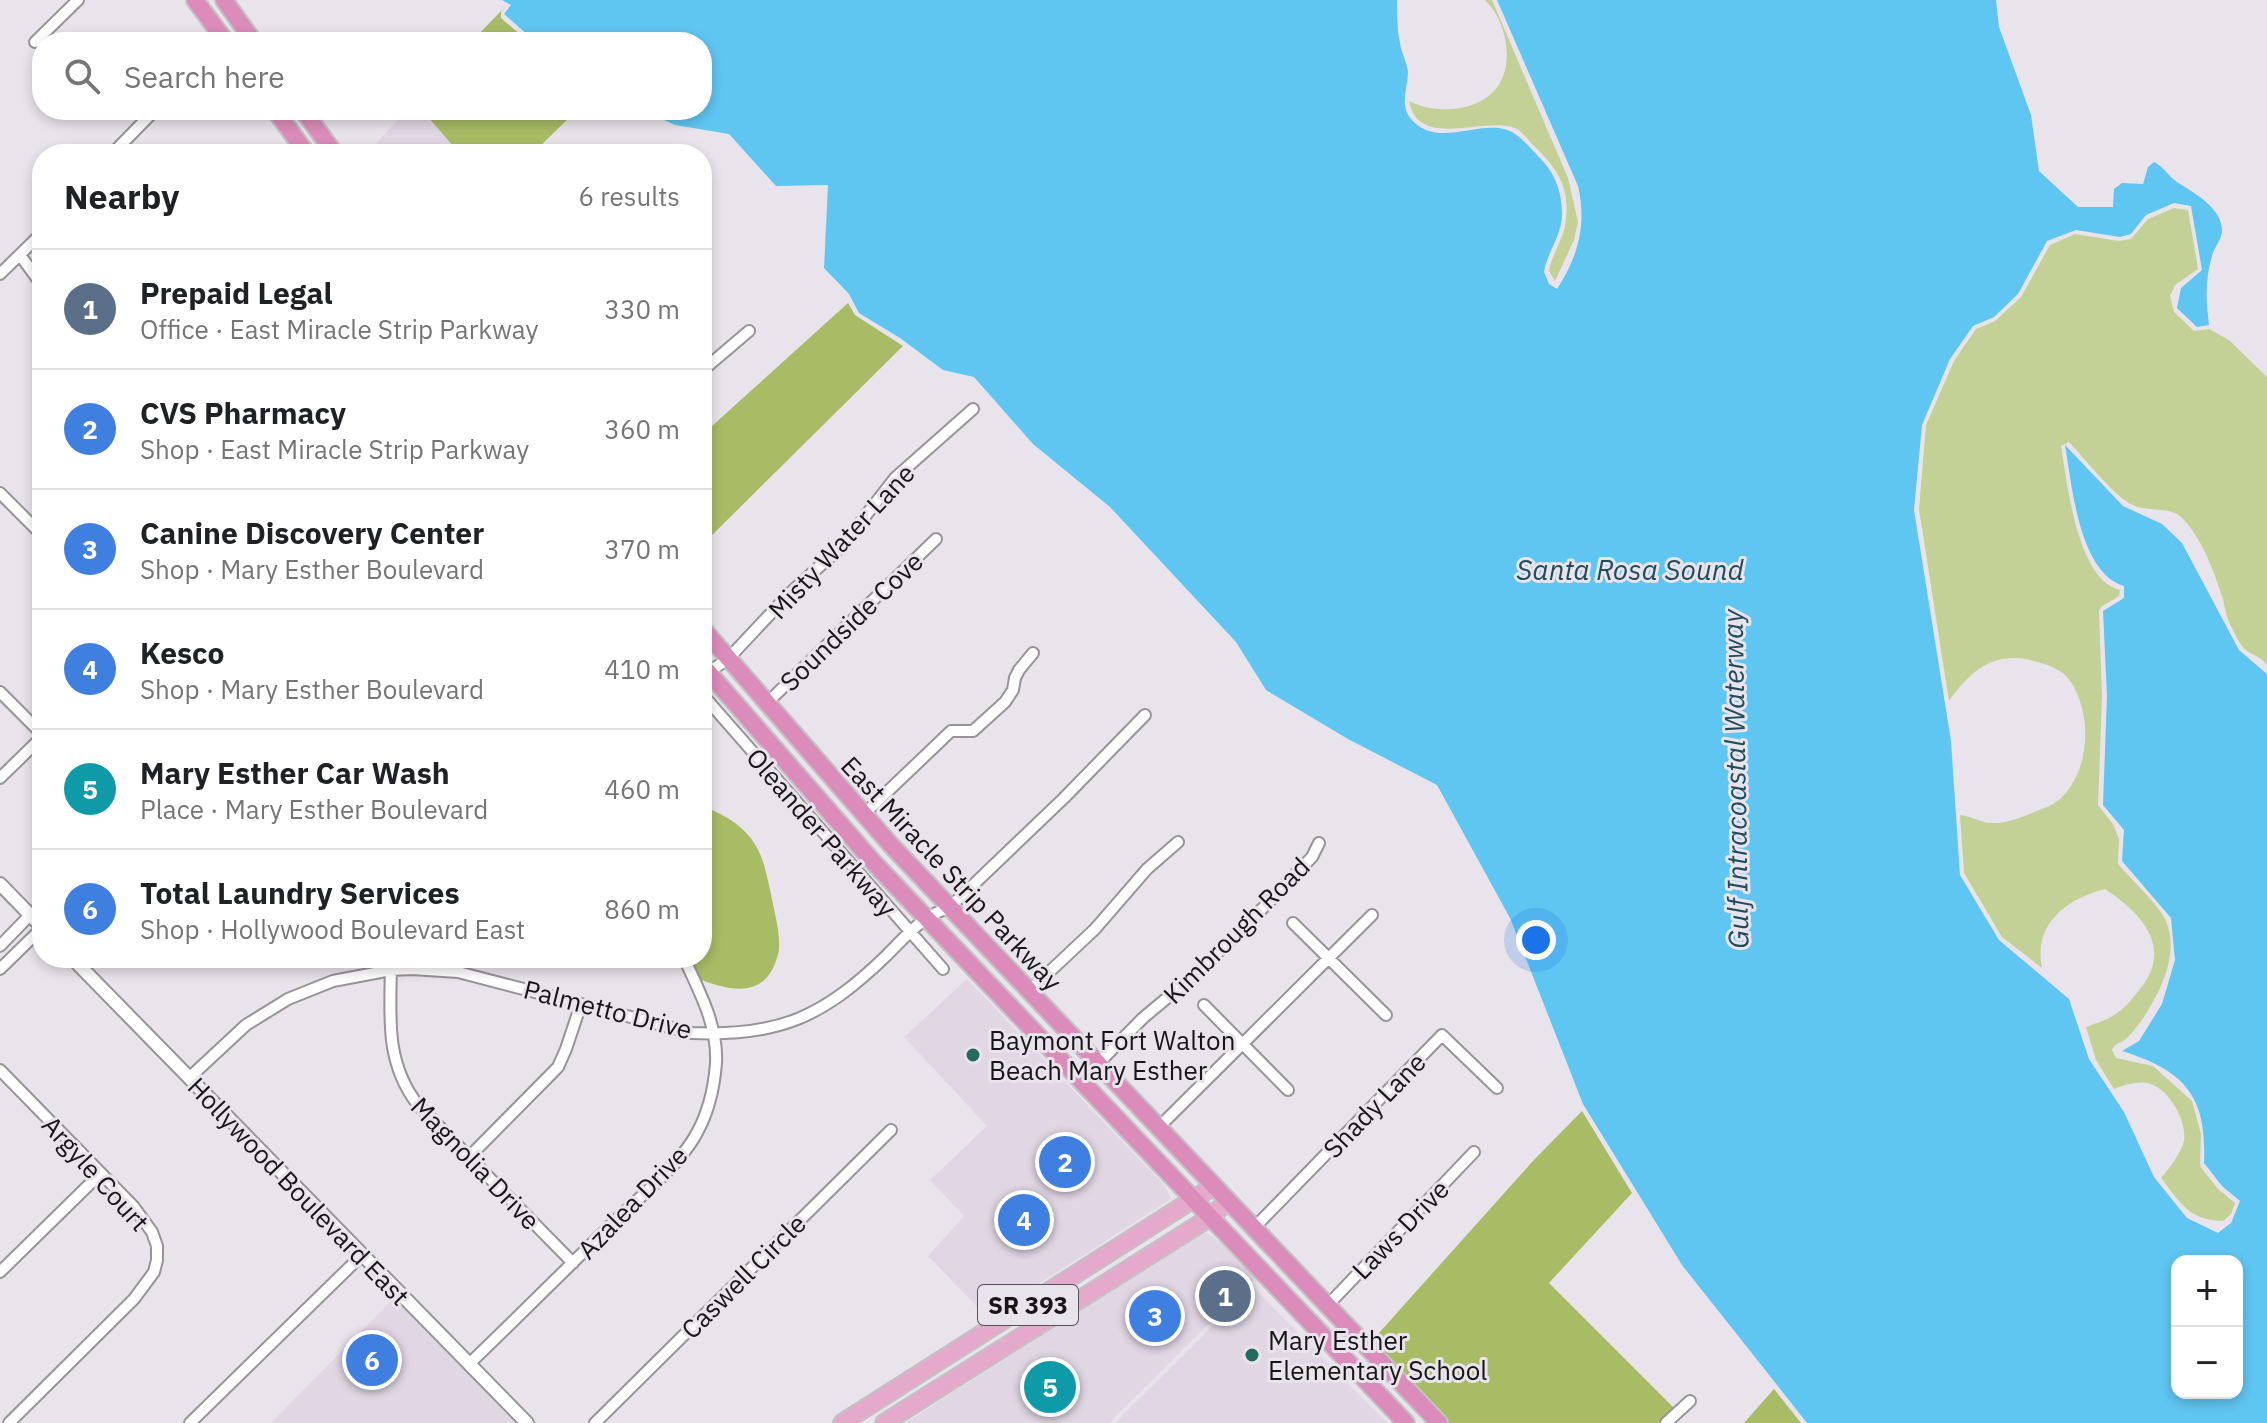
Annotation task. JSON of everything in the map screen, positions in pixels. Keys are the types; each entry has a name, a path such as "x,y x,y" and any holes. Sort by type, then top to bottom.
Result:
{"highway":[{"path":"195,0 218,32"},
{"path":"224,0 247,32"},
{"path":"235,32 243,26"},
{"path":"281,120 297,144"},
{"path":"310,120 328,144"},
{"name":"East Miracle Strip Parkway","path":"712,640 863,815 949,908 1439,1423"},
{"name":"East Miracle Strip Parkway","path":"712,680 926,918 1406,1423"}],"main road":[{"name":"SR 393","path":"842,1423 1214,1186"},
{"name":"SR 393","path":"884,1423 1209,1218 1228,1201"}],"street":[{"path":"45,32 78,0"},
{"path":"122,144 145,120"},
{"path":"0,274 32,243"},
{"path":"20,255 32,271"},
{"path":"712,362 749,331"},
{"name":"Misty Water Lane","path":"712,667 728,659 788,595 842,546 895,478 973,409"},
{"path":"0,493 32,525"},
{"name":"Soundside Cove","path":"766,704 936,539"},
{"path":"863,815 951,731 967,732 978,728 1011,696 1015,678 1033,653"},
{"path":"0,692 32,726"},
{"name":"Oleander Parkway","path":"712,705 943,969"},
{"path":"949,908 1145,715"},
{"path":"0,778 32,746"},
{"path":"1028,992 1095,929 1147,869 1178,842"},
{"name":"Kimbrough Road","path":"1080,1082 1143,1018 1197,973 1268,903 1312,857 1319,843"},
{"path":"0,884 32,914"},
{"name":"Palmetto Drive","path":"189,1078 246,1025 288,999 333,981 391,970 458,972 680,1031 729,1035 775,1027 818,1010 847,992 926,918 949,908"},
{"path":"1158,1128 1372,915"},
{"path":"1293,923 1386,1015"},
{"path":"0,946 32,924"},
{"path":"0,969 32,928"},
{"name":"Hollywood Boulevard East","path":"82,968 527,1423"},
{"name":"Azalea Drive","path":"469,1364 680,1157 693,1139 706,1115 716,1061 714,1034 688,968"},
{"name":"Magnolia Drive","path":"391,970 392,1053 405,1088 573,1263"},
{"path":"469,1157 558,1067 581,1004"},
{"path":"1204,1005 1288,1090"},
{"name":"Shady Lane","path":"1253,1229 1442,1035 1497,1088"},
{"name":"Argyle Court","path":"0,1070 133,1206 152,1232 157,1246 154,1272 134,1299 9,1423"},
{"name":"Caswell Circle","path":"595,1423 891,1130"},
{"name":"Laws Drive","path":"1327,1306 1474,1152"},
{"path":"0,1272 101,1173"},
{"path":"190,1423 362,1255"},
{"path":"1666,1423 1690,1401"}],"shaded area":[{"path":"398,120 431,120 451,144 375,144"},
{"path":"967,979 1165,1186 1171,1199 987,1317 928,1256 964,1216 930,1180 987,1126 904,1037"},
{"path":"1207,1233 1255,1278 1109,1423 905,1423 1198,1235"},
{"name":"Mary Esther Elementary School","path":"1252,1286 1387,1423 1115,1423"},
{"path":"395,1297 519,1423 271,1423"}],"green space":[{"path":"1485,0 1492,0 1568,178 1578,222 1574,240 1555,281 1549,271 1565,225 1567,206 1563,185 1547,159 1515,128 1499,125 1437,128 1424,124 1415,116 1409,101 1432,108 1470,106 1492,93 1500,83 1506,62 1505,39 1498,17"},
{"path":"505,7 501,18 517,32 481,32"},
{"path":"431,120 567,120 542,144 451,144"},
{"path":"2174,208 2188,210 2198,269 2175,285 2170,296 2174,312 2194,331 2209,329 2229,340 2267,377 2267,665 2244,649 2238,640 2206,554 2181,517 2170,511 2129,503 2106,484 2069,442 2061,446 2071,505 2084,550 2105,582 2120,590 2119,596 2099,611 2102,697 2098,805 2113,824 2119,839 2118,864 2158,908 2170,934 2166,973 2155,998 2142,1020 2112,1050 2116,1058 2153,1066 2192,1101 2201,1134 2200,1166 2218,1189 2235,1203 2231,1214 2223,1221 2193,1214 2161,1178 2178,1156 2184,1141 2183,1125 2171,1100 2147,1083 2114,1089 2096,1060 2086,1027 2108,1019 2121,1010 2150,974 2154,959 2153,945 2141,920 2105,889 2077,899 2048,926 2041,952 2042,968 2002,937 1964,873 1960,815 1996,823 2026,816 2057,802 2077,775 2085,744 2085,727 2078,696 2068,678 2054,668 2026,659 2000,660 1978,670 1949,701 1919,509 1926,425 1954,361 1976,329 1995,321 2021,297 2050,245 2075,234 2119,241 2131,239 2148,219"},
{"path":"848,303 855,315 903,346 712,535 712,426"},
{"path":"712,811 739,826 759,852 777,924 779,950 768,976 752,987 731,988 699,979 694,968 712,968"},
{"path":"1582,1111 1632,1193 1549,1283 1674,1408 1658,1423 1447,1423 1370,1343 1532,1162"},
{"path":"1774,1389 1801,1423 1744,1423"}],"water":[{"name":"Santa Rosa Sound","path":"502,0 1397,0 1399,38 1408,72 1405,108 1411,119 1422,128 1435,132 1503,129 1524,141 1552,174 1562,214 1544,272 1549,284 1557,289 1579,240 1581,200 1578,186 1497,0 1996,0 1999,27 2031,115 2039,171 2078,207 2113,207 2114,189 2122,183 2143,184 2148,167 2154,162 2213,209 2222,232 2208,273 2209,325 2197,327 2177,308 2181,288 2202,270 2191,206 2174,203 2146,215 2131,234 2120,237 2076,230 2047,241 2018,294 1994,317 1973,326 1950,359 1922,425 1914,510 1951,741 1960,875 1999,940 2069,999 2089,1059 2124,1112 2154,1177 2187,1218 2218,1233 2231,1223 2240,1201 2222,1186 2204,1163 2204,1140 2196,1104 2177,1078 2144,1059 2122,1051 2139,1041 2162,1004 2175,960 2171,918 2122,861 2124,830 2103,805 2107,696 2103,611 2124,598 2124,586 2109,578 2087,546 2075,504 2065,445 2123,506 2162,524 2182,543 2239,650 2267,674 2267,1423 1807,1423 1682,1265 1583,1104 1510,918 1437,785 1348,739 1266,690 1236,642 1110,507 1033,444 974,377 943,370 859,313 849,294 824,268 828,185 776,186 729,134 675,125 664,120 712,120 712,32 525,32 504,14 511,5"}],"place":[{"name":"Baymont Fort Walton Beach Mary Esther","path":"973,1055"},
{"name":"CVS Pharmacy","path":"1065,1162"},
{"name":"Kesco","path":"1024,1220"},
{"name":"Prepaid Legal","path":"1225,1296"},
{"name":"Canine Discovery Center","path":"1155,1316"},
{"name":"Mary Esther Elementary School","path":"1252,1355"},
{"name":"Total Laundry Services","path":"372,1360"},
{"name":"Mary Esther Car Wash","path":"1050,1387"}],"water label":[{"name":"Gulf Intracoastal Waterway","path":"1735,779"}]}
